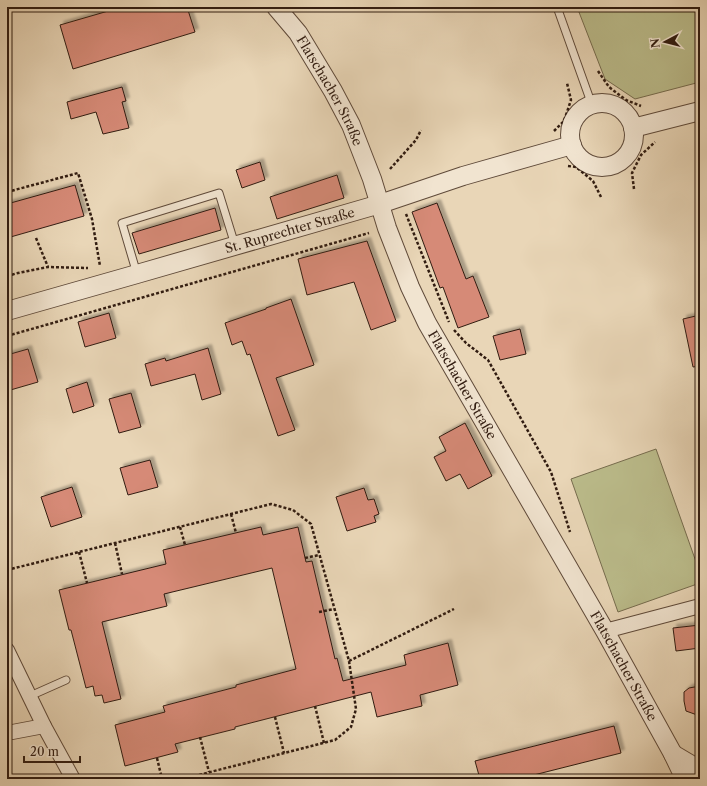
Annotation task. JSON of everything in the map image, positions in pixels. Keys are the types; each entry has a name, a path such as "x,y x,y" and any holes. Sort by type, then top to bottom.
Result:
{"street":[{"name":"Flatschacher Straße","path":"276,7 298,33 337,98 351,125 372,179 387,228 410,287 427,323 605,631 673,754 692,774"},
{"path":"608,104 619,108 628,116 633,128 634,140 630,152 622,161 611,166 599,167 587,164 578,156 572,145 571,132 575,120 583,110 592,105 608,104"},
{"path":"633,128 700,111"},
{"name":"St. Ruprechter Straße","path":"7,311 102,276 138,274 380,204 463,176 572,145"},
{"path":"605,631 700,606"},
{"path":"7,650 44,726 73,779"},
{"path":"7,733 44,726"}],"lane":[{"path":"557,7 592,105"},
{"path":"138,274 122,223 219,193 235,246"},
{"path":"30,696 66,680"}],"path":[{"path":"598,72 609,87 626,100 642,106"},
{"path":"390,169 416,140 421,130"},
{"path":"634,189 632,173 641,154 656,141"},
{"path":"7,192 78,173 92,219 102,276 48,267 18,272 7,276"},
{"path":"408,222 452,328 466,343 488,360 551,472 571,535"},
{"path":"7,336 360,236"},
{"path":"36,238 48,267"},
{"path":"7,570 271,504 294,510 311,524 350,661 356,709 351,727 335,740 183,779"},
{"path":"231,514 236,533"},
{"path":"180,526 184,545"},
{"path":"115,543 122,574"},
{"path":"79,552 87,583"},
{"path":"305,558 319,555"},
{"path":"319,612 334,609"},
{"path":"350,661 454,609"},
{"path":"314,706 324,743"},
{"path":"275,717 284,753"},
{"path":"200,737 209,772"},
{"path":"157,758 162,779"}],"green space":[{"path":"577,7 700,7 700,82 635,99 605,79"},
{"path":"656,449 700,573 700,583 618,612 571,479"}],"building":[{"path":"122,7 187,7 195,32 73,69 60,25"},
{"path":"122,87 126,101 122,102 129,128 103,134 96,112 71,119 67,102"},
{"path":"260,162 265,180 242,188 236,170"},
{"path":"337,175 344,198 277,219 270,197"},
{"path":"75,185 84,216 7,238 7,204"},
{"path":"437,203 466,279 473,276 489,317 458,328 443,287 440,288 412,212"},
{"path":"215,208 221,230 139,254 132,233"},
{"path":"367,241 396,321 371,330 354,282 307,295 298,259"},
{"path":"291,299 314,365 276,378 295,430 278,436 250,354 247,355 242,341 232,345 225,323"},
{"path":"109,313 116,338 85,347 78,322"},
{"path":"700,315 700,366 693,367 683,319"},
{"path":"520,329 526,354 500,360 493,336"},
{"path":"208,348 221,394 202,400 195,374 151,386 145,364 165,358 166,361"},
{"path":"28,349 38,382 7,391 7,355"},
{"path":"87,382 94,406 73,413 66,389"},
{"path":"131,393 141,427 119,433 109,399"},
{"path":"465,423 492,476 468,489 460,474 446,481 434,457 446,451 439,437"},
{"path":"150,460 158,487 128,495 120,468"},
{"path":"72,487 82,517 51,527 41,497"},
{"path":"364,488 368,500 374,499 379,514 374,516 376,522 347,531 336,497"},
{"path":"261,527 263,535 298,527 306,562 312,561 335,659 337,658 343,681 406,665 404,655 448,643 458,685 420,695 422,706 377,717 371,692 175,744 178,752 125,766 115,725 165,712 163,706 236,687 236,685 296,669 272,568 164,594 167,606 102,622 121,699 104,703 102,695 95,696 93,686 86,688 59,590 166,564 163,550"},
{"path":"700,625 700,648 676,651 673,628"},
{"path":"700,686 700,716 686,711 684,692 689,688"},
{"path":"614,726 621,753 518,779 480,779 475,761"}]}
